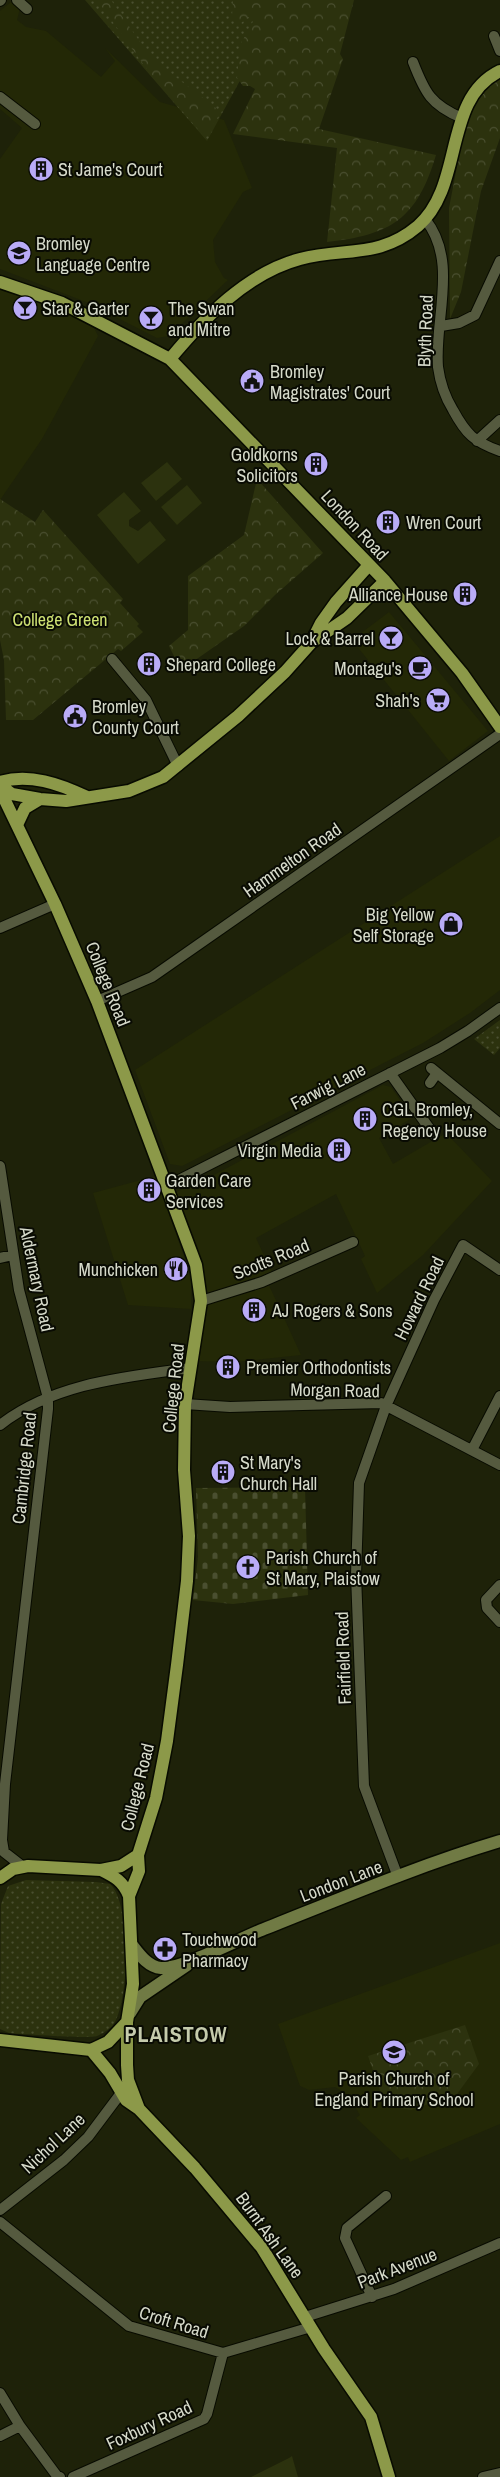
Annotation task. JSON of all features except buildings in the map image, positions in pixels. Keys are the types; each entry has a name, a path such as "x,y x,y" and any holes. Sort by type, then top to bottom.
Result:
{"main road":[{"path":"170,359 187,339 224,303 263,275 285,264 307,258 387,246 410,232 425,219 443,191 462,118 477,90 486,79 500,71"},
{"name":"London Road","path":"0,282 62,303 170,359 384,581 462,673 500,727"},
{"path":"312,643 321,623 336,602 368,565"},
{"path":"87,797 59,784 13,778 0,784 12,794 40,800 66,801 129,791 147,785 178,766 238,716 285,672 312,643 347,618 384,581"},
{"name":"College Road","path":"0,790 55,904 97,1001 196,1265 201,1301 186,1404 184,1470 189,1536 187,1581 167,1741 156,1798 138,1855 139,1871 129,1896 134,1984 128,2017"},
{"path":"17,825 25,808 40,800"},
{"path":"0,1878 22,1866 101,1870 121,1866 138,1855"},
{"path":"101,1870 123,1883 129,1896"},
{"path":"0,2041 91,2050 108,2042 128,2017"},
{"name":"Burnt Ash Lane","path":"128,2017 128,2080 139,2109 195,2168 262,2248 324,2349 371,2417 388,2477"},
{"path":"91,2050 110,2072 121,2094 139,2109"}],"street":[{"path":"16,0 27,9"},
{"path":"494,36 500,51"},
{"path":"413,62 424,92 446,111 462,118"},
{"path":"0,97 35,124"},
{"name":"Blyth Road","path":"425,219 435,232 441,253 443,278 438,367 443,388 465,432 477,441 500,451"},
{"path":"441,326 459,323 475,315 500,261"},
{"path":"477,441 500,420"},
{"path":"112,659 146,700 178,766"},
{"name":"Hammelton Road","path":"97,1001 152,977 500,734"},
{"path":"0,928 55,904"},
{"name":"Farwig Lane","path":"167,1186 390,1073 468,1031 500,1008"},
{"path":"430,1083 434,1070 500,1124"},
{"path":"390,1073 434,1135"},
{"name":"Aldermary Road","path":"0,1166 20,1290 48,1398"},
{"name":"Scotts Road","path":"201,1301 262,1282 352,1242"},
{"name":"Howard Road","path":"386,1406 434,1300 463,1245 500,1270"},
{"path":"0,1258 13,1254"},
{"path":"0,1425 31,1404 107,1380 191,1368"},
{"path":"472,1450 500,1396"},
{"name":"Cambridge Road","path":"22,1866 4,1852 2,1840 3,1784 48,1398"},
{"name":"Morgan Road","path":"186,1404 230,1407 381,1403 500,1465"},
{"name":"Fairfield Road","path":"386,1406 359,1483 356,1575 364,1786 398,1877"},
{"path":"500,1585 486,1600 487,1608 500,1622"},
{"name":"London Lane","path":"196,1958 398,1877 463,1852 500,1841"},
{"path":"132,1945 144,1959 161,1968 196,1958"},
{"path":"128,2017 134,2003 147,1990 196,1958"},
{"name":"Nichol Lane","path":"0,2210 64,2160 88,2137 121,2094"},
{"path":"372,2297 345,2238 348,2228 386,2196"},
{"name":"Croft Road","path":"0,2222 128,2326 223,2353 308,2322"},
{"name":"Park Avenue","path":"308,2322 500,2244"},
{"name":"Foxbury Road","path":"73,2477 204,2419 223,2353"},
{"path":"0,2393 20,2426 57,2476 60,2477"},
{"path":"0,2436 20,2426"},
{"path":"483,2477 500,2473"}],"shaded area":[{"path":"11,2 20,8 17,20 26,27 46,31 101,77 115,61 105,48 160,102 224,120 252,188 243,192 213,240 215,262 224,278 228,280 169,336 157,338 86,302 0,269 0,159 22,128 0,109 0,11"},
{"path":"0,288 39,300 94,328 98,336 42,439 0,500"},
{"path":"389,612 488,731 449,761 352,640"},
{"path":"500,836 500,990 470,1013 423,1043 182,1166 170,1164 135,1070"},
{"path":"383,1085 391,1087 412,1118 379,1138 393,1164 446,1133 492,1181 423,1255 377,1293 361,1259 365,1256 336,1194 256,1238 274,1277 267,1281 301,1355 236,1362 192,1361 201,1301 170,1195 212,1176"},
{"path":"156,1176 191,1277 191,1309 128,1305 93,1193"},
{"name":"Parish Church of England Primary School","path":"500,1943 500,2124 410,2162 408,2157 401,2160 356,2118 360,2115 348,2095 335,2087 309,2090 300,2086 278,2024"}],"green space":[{"path":"85,0 284,0 207,141"},
{"path":"97,0 111,0 151,58 221,112 205,138 143,64"},
{"path":"233,0 354,0 340,54 343,59 319,129 436,155 420,195 410,209 398,220 385,228 368,234 327,242 337,148 233,134 255,89 250,86 243,86 237,78 240,45 256,16 248,17 241,23 232,16"},
{"path":"500,78 500,138 481,191 461,292 450,319 449,208 461,146 474,104 495,80"},
{"path":"167,462 182,479 156,501 141,483"},
{"path":"257,479 323,553 275,595 244,626 181,670 169,646 188,630 188,576 244,535"},
{"path":"187,485 202,503 177,525 161,507"},
{"path":"124,492 141,511 129,520 129,526 138,531 150,521 166,540 138,564 97,515"},
{"name":"College Green","path":"0,499 35,522 43,510 123,599 120,603 139,624 137,626 143,632 121,651 118,649 33,720 6,720 4,660 0,640"},
{"path":"500,1020 500,1048 494,1055 474,1039"},
{"path":"305,1487 308,1595 233,1604 193,1600 198,1557 196,1488"},
{"path":"26,1880 110,1884 117,1894 125,1930 126,1953 123,1996 119,2013 113,2025 97,2036 82,2037 9,2033 0,2029 1,1904 8,1886"},
{"path":"465,2025 479,2064 457,2094 411,2110 385,2105 368,2056"},
{"path":"292,2456 298,2477 251,2477 289,2458"}],"place":[{"name":"St Jame's Court","path":"41,169"},
{"name":"Bromley Language Centre","path":"19,253"},
{"name":"Star & Garter","path":"25,308"},
{"name":"The Swan and Mitre","path":"151,318"},
{"name":"Bromley Magistrates' Court","path":"252,381"},
{"name":"Goldkorns Solicitors","path":"316,464"},
{"name":"Wren Court","path":"388,522"},
{"name":"Alliance House","path":"465,594"},
{"name":"Lock & Barrel","path":"391,638"},
{"name":"Shepard College","path":"149,664"},
{"name":"Montagu's","path":"420,668"},
{"name":"Shah's","path":"438,700"},
{"name":"Bromley County Court","path":"75,716"},
{"name":"Big Yellow Self Storage","path":"451,924"},
{"name":"CGL Bromley, Regency House","path":"365,1119"},
{"name":"Virgin Media","path":"339,1150"},
{"name":"Garden Care Services","path":"149,1190"},
{"name":"Munchicken","path":"176,1269"},
{"name":"AJ Rogers & Sons","path":"254,1310"},
{"name":"Premier Orthodontists","path":"228,1367"},
{"name":"St Mary's Church Hall","path":"223,1472"},
{"name":"Parish Church of St Mary, Plaistow","path":"248,1567"},
{"name":"Touchwood Pharmacy","path":"165,1949"},
{"name":"Parish Church of England Primary School","path":"394,2052"}],"district":[{"name":"PLAISTOW","path":"176,2034"}]}
